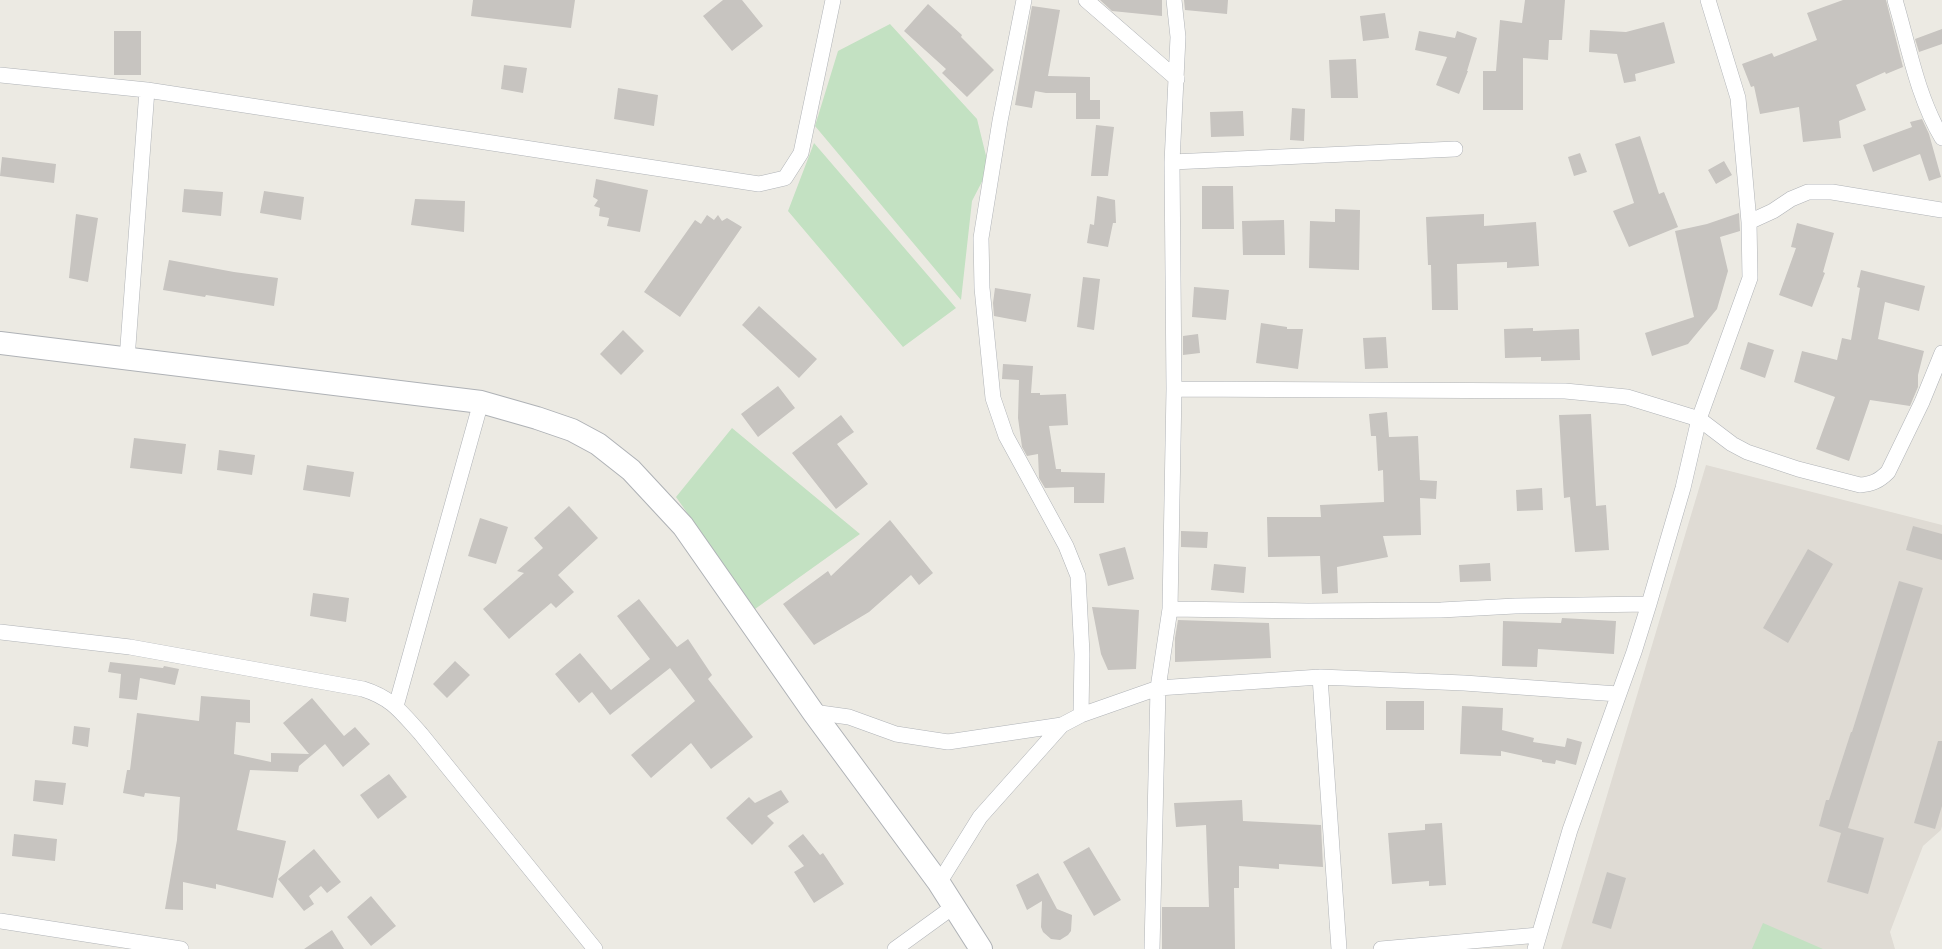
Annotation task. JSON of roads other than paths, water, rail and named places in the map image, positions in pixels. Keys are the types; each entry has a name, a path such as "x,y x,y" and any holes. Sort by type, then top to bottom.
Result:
{"street":[{"path":"0,75 147,90 759,184 785,178 801,153 833,0"},
{"path":"1024,0 1000,121 981,238 982,288 993,398 1006,436 1066,546 1078,576 1082,646 1081,715"},
{"path":"1086,0 1176,79"},
{"path":"1152,949 1158,688 1170,608 1174,390 1172,162 1178,37 1174,0"},
{"path":"1382,949 1537,942 1570,830 1649,604 1683,488 1699,419 1750,278 1749,222 1738,98 1708,0"},
{"path":"1895,0 1909,46 1920,94 1942,138"},
{"path":"127,359 147,90"},
{"path":"1172,162 1455,149"},
{"path":"1749,222 1774,211 1791,199 1808,192 1850,195 1942,210"},
{"path":"0,343 481,402 572,430 598,444 631,470 683,526 813,712 939,883 981,949"},
{"path":"1174,390 1565,390 1627,396 1699,419 1732,444 1747,452 1798,469 1860,486 1870,484 1888,472 1922,402 1942,353"},
{"path":"396,706 481,402"},
{"path":"1170,608 1308,611 1649,604"},
{"path":"0,632 130,647 363,689 380,694 396,706 421,734 595,949"},
{"path":"813,712 849,716 896,734 948,742 1062,725 1081,715 1158,688 1320,677 1464,683 1618,694"},
{"path":"1320,677 1339,949"},
{"path":"939,883 980,817 1062,725"},
{"path":"895,949 953,907"},
{"path":"0,921 181,949"}]}
